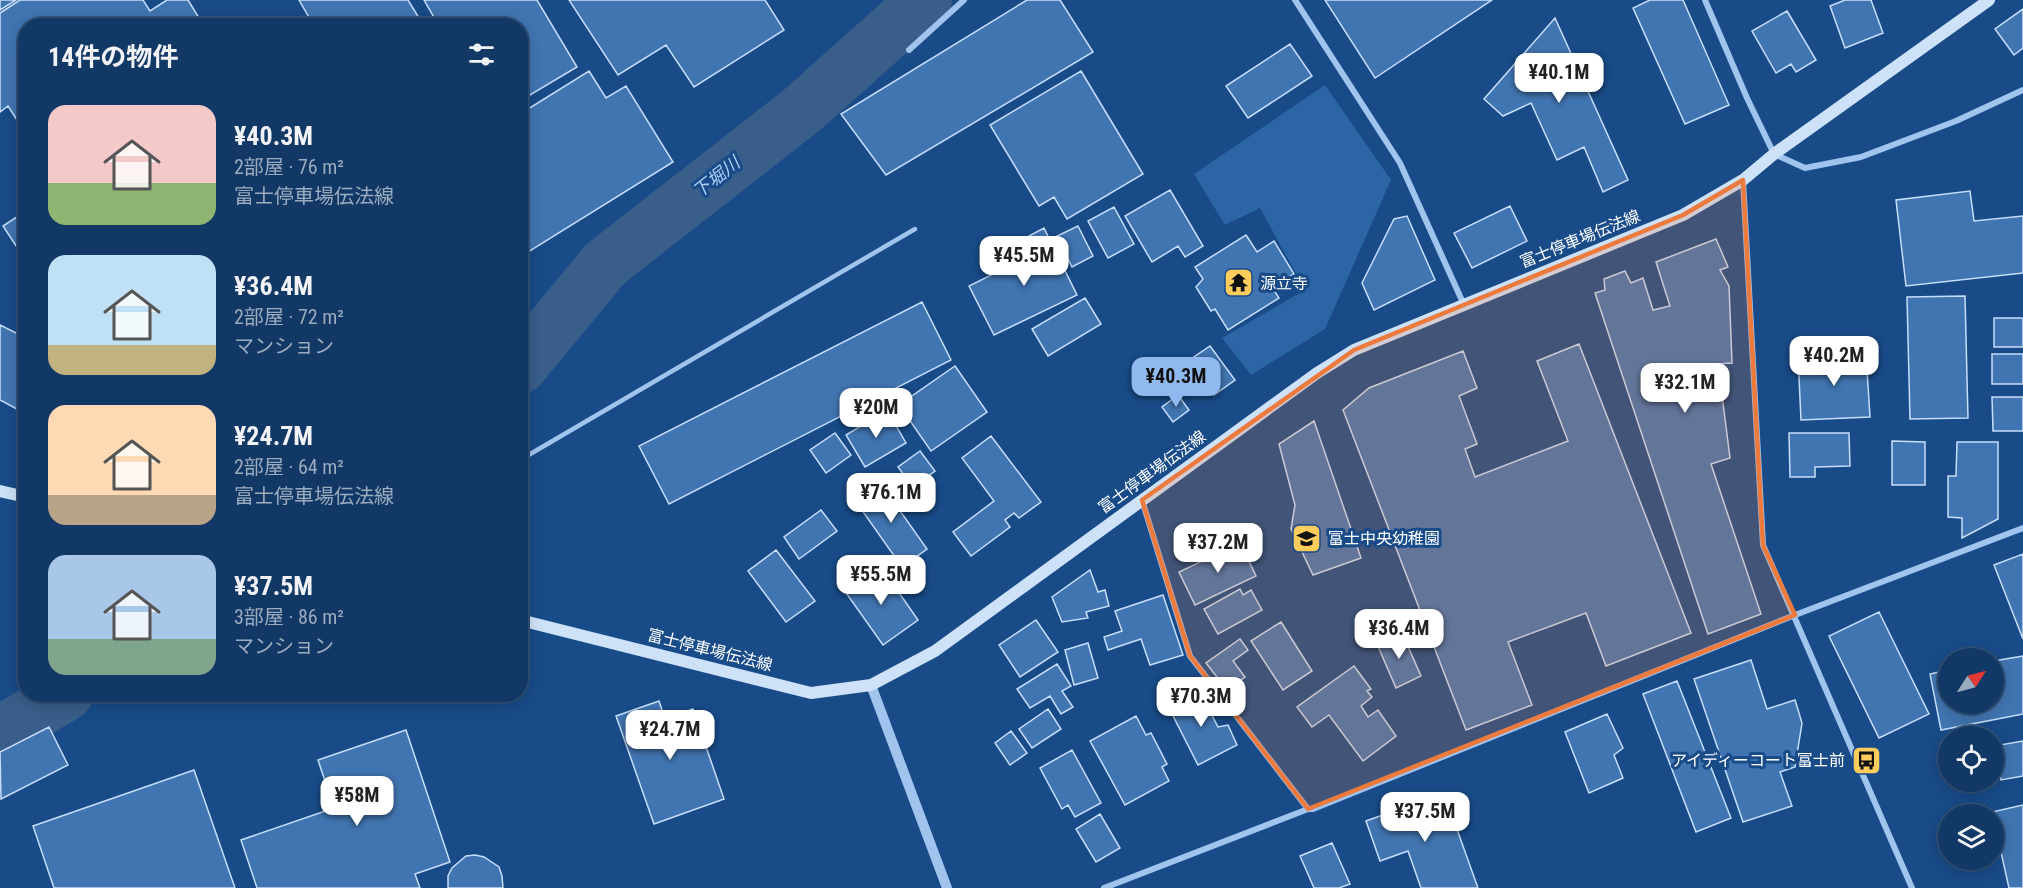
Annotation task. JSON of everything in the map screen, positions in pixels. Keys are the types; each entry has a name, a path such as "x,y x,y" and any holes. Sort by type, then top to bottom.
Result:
{"main road":[{"name":"富士停車場伝法線","path":"528,622 811,693 871,685 935,651 1317,373 1354,350 1683,215 1743,180 1774,154 1989,0"},
{"path":"0,491 18,495"}],"street":[{"path":"909,50 964,0"},
{"path":"1295,0 1401,163 1464,305"},
{"path":"1705,0 1774,154 1805,168 1861,157 1956,121 2023,90"},
{"path":"1743,180 1763,545 1912,888"},
{"path":"1142,500 1190,656 1308,809"},
{"path":"1104,888 1313,809 1795,615 2023,528"},
{"path":"871,685 947,888"}],"lane":[{"path":"528,455 915,229"}],"highlighted area":[{"path":"1743,180 1763,545 1795,615 1308,809 1190,656 1142,500 1354,350 1683,215"}],"shaded area":[{"path":"1325,85 1391,180 1325,329 1251,375 1222,338 1305,290 1260,208 1225,225 1194,174"}],"building":[{"path":"0,0 16,0 0,10"},
{"path":"20,0 143,0 150,11 167,0 188,0 199,18 18,18 18,122 8,106 0,112 0,13"},
{"path":"299,0 408,0 419,18 309,18"},
{"path":"424,0 537,0 577,67 528,96 528,18 434,18"},
{"path":"569,0 765,0 784,30 694,87 666,45 618,75"},
{"path":"1027,0 1060,0 1093,52 886,175 841,114"},
{"path":"1325,0 1492,0 1375,78"},
{"path":"1650,0 1683,0 1729,105 1685,124 1633,8"},
{"path":"1845,0 1871,0 1883,33 1845,48 1830,6"},
{"path":"2023,9 2023,48 2014,55 1995,29"},
{"path":"1787,11 1816,60 1796,72 1791,64 1776,73 1752,31"},
{"path":"1555,18 1628,180 1603,192 1584,147 1557,160 1531,103 1503,116 1484,99"},
{"path":"1290,44 1312,76 1248,118 1226,86"},
{"path":"589,71 606,98 626,86 673,162 528,252 528,109"},
{"path":"1081,71 1143,174 1067,219 1054,197 1039,206 990,125"},
{"path":"1170,190 1203,246 1185,257 1178,246 1152,262 1125,216"},
{"path":"1970,191 1974,221 2023,216 2023,273 1906,286 1896,200"},
{"path":"1510,206 1527,241 1472,268 1454,233"},
{"path":"1114,207 1134,244 1108,258 1088,221"},
{"path":"18,216 18,249 3,226"},
{"path":"1407,216 1435,280 1374,310 1362,283 1394,219"},
{"path":"1078,226 1093,256 1072,267 1057,236"},
{"path":"1044,228 1077,295 994,335 969,286 1035,253 1027,237"},
{"name":"源立寺","path":"1246,235 1257,252 1274,241 1294,274 1272,287 1279,298 1228,330 1215,309 1211,311 1196,287 1203,279 1195,267"},
{"path":"1716,239 1728,267 1720,270 1729,286 1732,363 1718,364 1730,458 1711,464 1761,614 1708,634 1595,293 1605,290 1604,279 1625,271 1631,283 1643,278 1653,310 1670,306 1656,262"},
{"path":"1965,296 1968,418 1910,419 1907,297"},
{"path":"1085,298 1101,324 1048,356 1032,329"},
{"path":"922,302 951,360 669,504 639,446"},
{"path":"1994,318 2023,318 2023,347 1994,347"},
{"path":"0,325 18,334 18,410 0,400"},
{"path":"1579,344 1691,633 1606,666 1586,613 1508,642 1532,705 1466,730 1343,410 1369,388 1463,351 1477,388 1459,396 1477,444 1465,449 1475,477 1568,441 1537,361"},
{"path":"1210,346 1235,380 1214,395 1193,367 1199,363 1194,357"},
{"path":"1866,353 1870,417 1801,420 1798,356"},
{"path":"1992,354 2023,354 2023,384 1992,384"},
{"path":"955,366 987,412 931,451 899,405"},
{"path":"1178,395 1189,410 1173,422 1162,407"},
{"path":"1992,397 2023,397 2023,431 1993,431"},
{"path":"887,410 906,443 865,467 846,435"},
{"path":"1314,421 1361,558 1313,575 1291,529 1295,505 1279,444"},
{"path":"835,433 851,455 826,473 810,450"},
{"path":"1789,433 1849,433 1850,466 1815,467 1815,477 1790,477"},
{"path":"991,436 1041,502 1019,518 1014,513 1005,520 1010,527 971,556 953,532 994,501 962,458"},
{"path":"1892,441 1925,442 1925,485 1892,485"},
{"path":"1957,442 1998,442 1998,519 1962,538 1962,518 1948,517 1948,476 1956,476"},
{"path":"920,451 935,471 913,487 898,467"},
{"path":"879,481 927,549 902,567 854,499"},
{"path":"821,510 837,531 799,559 784,537"},
{"path":"1240,543 1256,576 1195,605 1179,572"},
{"path":"776,550 815,601 786,622 748,571"},
{"path":"2023,554 2023,639 1994,565"},
{"path":"875,568 887,584 891,581 918,620 883,645 844,590"},
{"path":"1090,570 1098,592 1105,590 1109,606 1086,612 1088,618 1062,622 1052,597"},
{"path":"1240,589 1243,595 1251,590 1262,610 1218,634 1204,609"},
{"path":"1163,595 1183,655 1150,665 1141,639 1108,650 1104,637 1122,631 1115,611"},
{"path":"1879,612 1929,714 1879,738 1829,636"},
{"path":"1036,620 1058,652 1020,677 999,645"},
{"path":"1281,622 1312,671 1283,690 1251,641"},
{"path":"1402,633 1421,676 1396,688 1377,644"},
{"path":"1240,639 1248,650 1233,661 1245,677 1227,690 1206,663"},
{"path":"1088,643 1098,678 1074,685 1065,650"},
{"path":"2023,656 2023,714 1962,726 1940,726 1930,674 1938,672 1938,714 2004,714 2004,659"},
{"path":"1751,660 1767,709 1795,700 1802,723 1795,767 1780,772 1792,806 1743,822 1694,679"},
{"path":"1057,664 1071,686 1062,691 1073,707 1061,714 1050,696 1030,708 1017,689"},
{"path":"1354,666 1371,689 1367,691 1372,697 1361,706 1368,717 1378,710 1396,736 1363,761 1329,715 1312,727 1297,707"},
{"path":"1677,681 1731,818 1696,832 1643,694"},
{"path":"1199,690 1218,727 1228,725 1237,745 1198,765 1168,706"},
{"path":"659,701 665,719 693,709 724,799 654,824 616,716"},
{"path":"1048,709 1061,729 1032,748 1019,729"},
{"path":"1607,714 1623,748 1614,755 1623,778 1589,793 1565,732"},
{"path":"1136,716 1146,735 1151,733 1167,764 1162,767 1169,781 1125,805 1090,741"},
{"path":"49,727 68,765 1,799 0,752"},
{"path":"406,730 450,862 415,874 420,888 257,888 241,840 334,808 318,760"},
{"path":"1011,731 1027,753 1010,765 995,743"},
{"path":"2023,741 2023,776 2004,779 2004,744"},
{"path":"1072,750 1101,803 1075,817 1068,805 1062,809 1040,768"},
{"path":"194,770 235,888 54,888 33,826"},
{"path":"1444,793 1478,888 1421,888 1408,851 1380,861 1366,821"},
{"path":"2023,805 2023,888 2009,888 2004,866 2004,809"},
{"path":"1100,814 1120,848 1096,862 1076,829"},
{"path":"1332,843 1350,884 1339,888 1314,888 1300,856"},
{"path":"466,856 484,857 499,867 503,888 448,888 448,876 452,868"}],"waterway":[{"name":"下堀川","path":"528,357 605,264 802,110 925,0"},
{"name":"下堀川","path":"0,733 52,702"}],"place":[{"name":"源立寺","path":"1239,283"},
{"name":"富士中央幼稚園","path":"1307,538"},
{"name":"アイディーコート富士前","path":"1866,760"}]}
